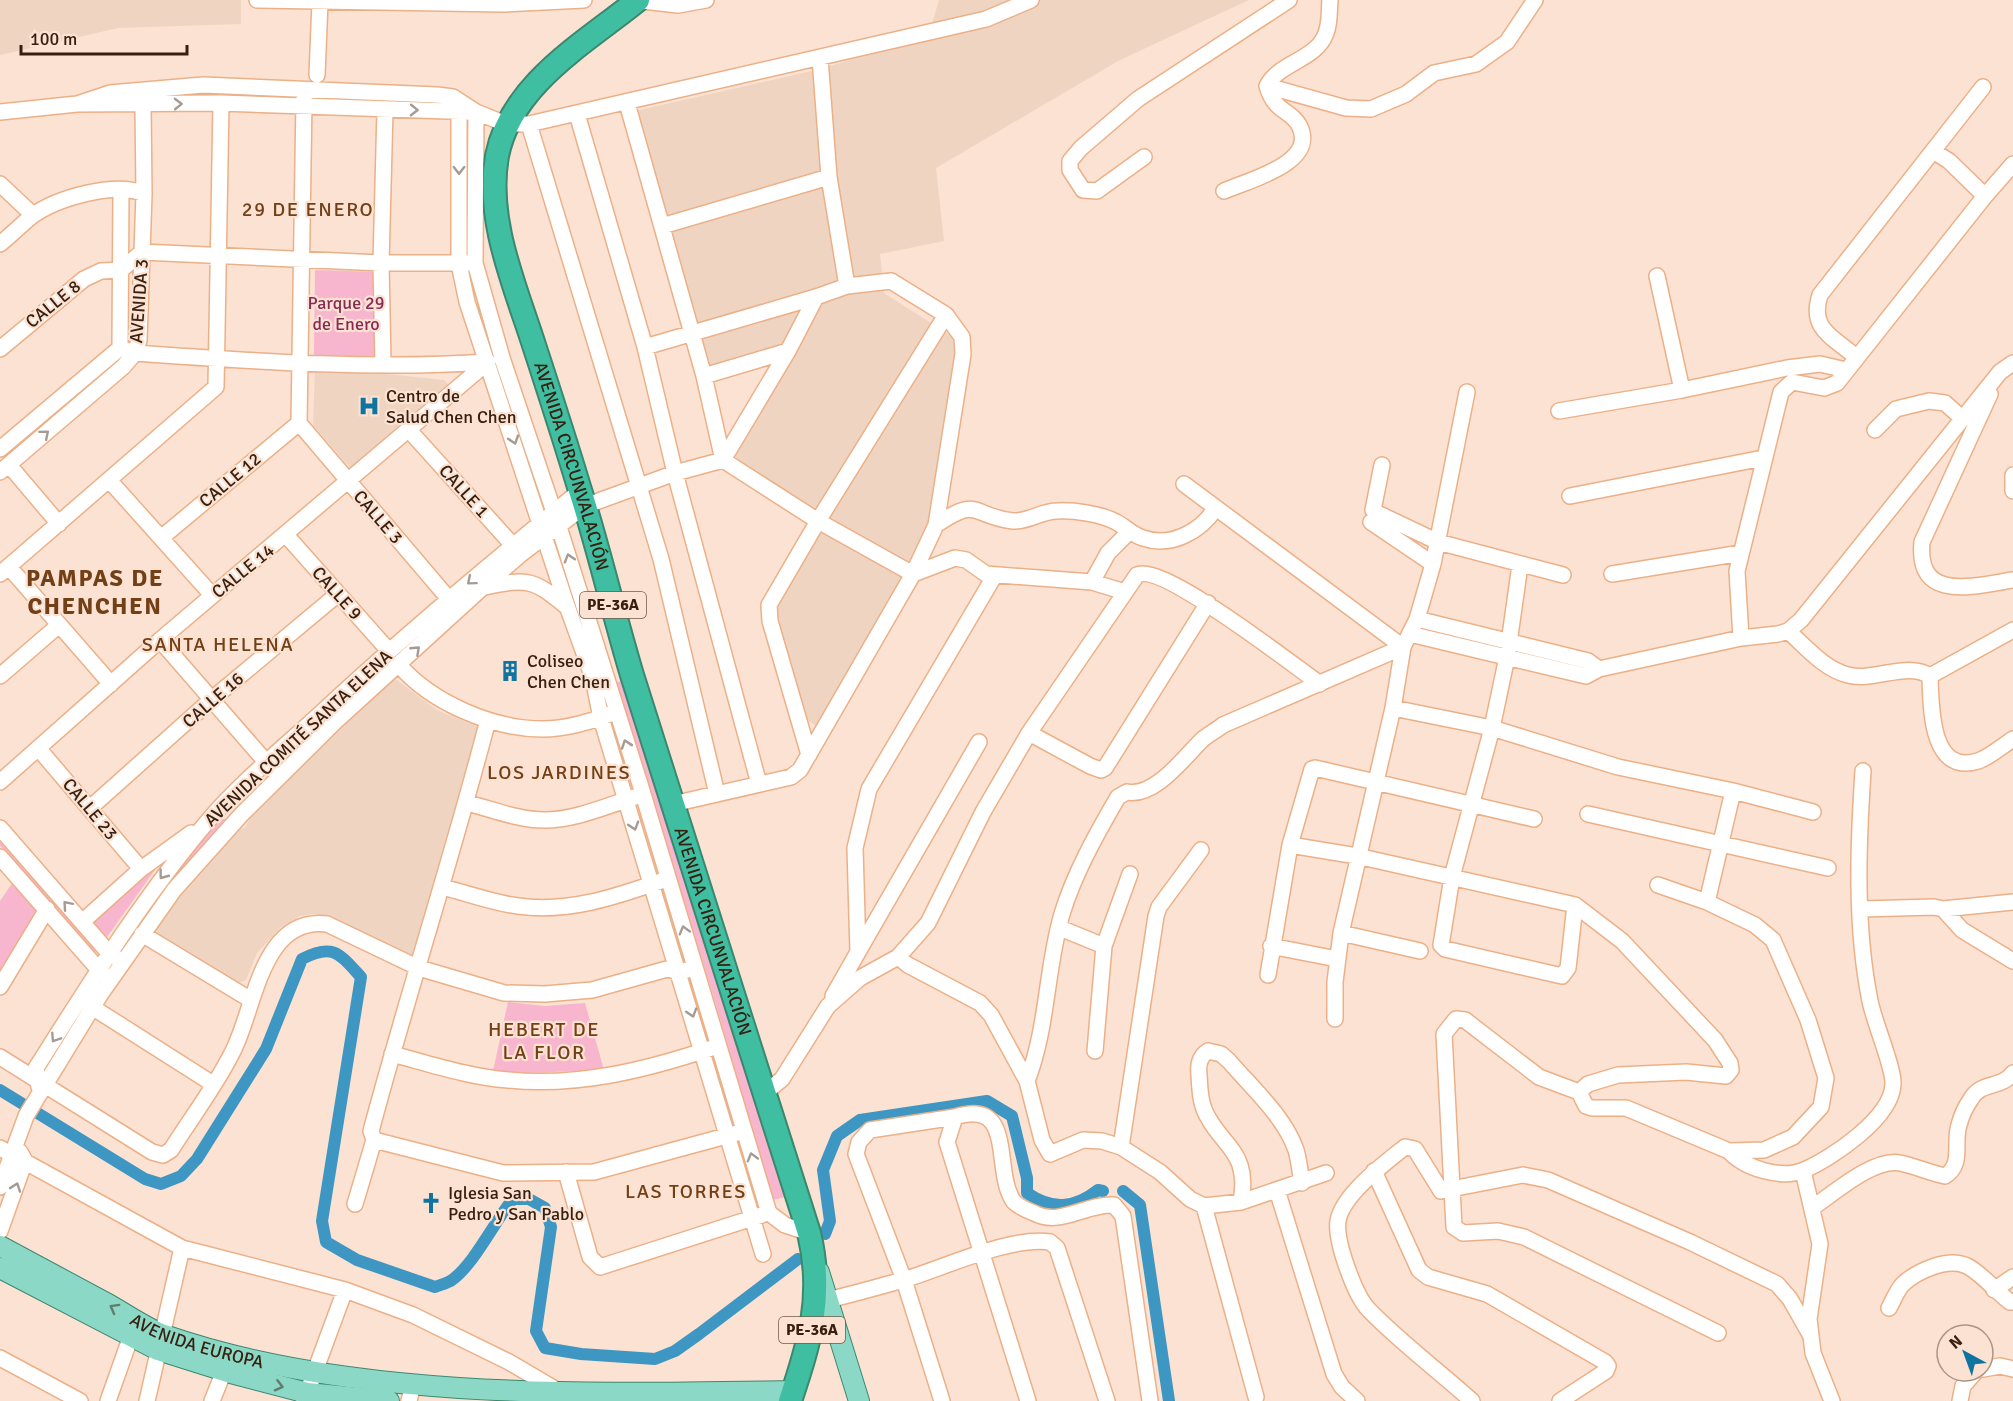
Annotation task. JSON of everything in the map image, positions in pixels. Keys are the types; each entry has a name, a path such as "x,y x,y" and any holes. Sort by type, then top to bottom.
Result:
{"highway":[{"name":"AVENIDA CIRCUNVALACIÓN","path":"645,1 537,83 518,104 506,124 497,156 494,188 497,217 507,261 583,498 631,671 809,1233 814,1256 815,1315 808,1347 791,1396"}],"main road":[{"name":"AVENIDA EUROPA","path":"0,1245 160,1342 224,1371 308,1390 401,1396 791,1396"},
{"name":"AVENIDA CIRCUNVALACIÓN","path":"814,1256 858,1400"},
{"name":"AVENIDA EUROPA","path":"0,1268 131,1336 207,1350 308,1390"}],"street":[{"path":"257,0 503,4 584,0"},
{"path":"645,1 678,5 706,0"},
{"path":"77,104 110,93 158,87 202,85 453,97 476,112 506,124 529,124 986,19 1031,0"},
{"path":"1144,157 1097,192 1083,190 1070,170 1070,161 1081,148 1138,99 1289,0"},
{"path":"1224,191 1288,164 1299,153 1303,142 1299,124 1272,101 1268,86 1272,77 1318,47 1327,33 1330,0"},
{"path":"1268,86 1346,108 1371,109 1406,94 1434,73 1476,64 1507,42 1535,0"},
{"path":"317,75 320,2"},
{"path":"820,58 829,177 847,286"},
{"path":"1856,357 1817,322 1815,312 1820,296 1983,87"},
{"path":"298,423 302,362 304,91"},
{"path":"0,112 77,104 221,103 476,112"},
{"path":"111,684 59,625 4,571 210,394 217,380 221,103"},
{"path":"627,103 704,376 723,460 818,521 913,574"},
{"name":"AVENIDA 3","path":"4,468 123,367 135,353 139,340 144,194 143,105"},
{"path":"383,363 381,263 385,110"},
{"path":"459,111 459,264 467,302 495,361 557,519 589,625 626,800 674,966 745,1130 769,1213 785,1225 809,1233"},
{"path":"476,112 476,263 495,361 542,530 567,606 593,678 643,794 669,879 693,960 728,1135 763,1254"},
{"path":"577,114 645,347 675,473 759,784"},
{"path":"529,124 661,559 717,794"},
{"path":"1934,151 1949,161 1984,196"},
{"path":"1741,638 1737,571 1763,458 1784,387 1797,382 1831,387 1984,196 2013,164"},
{"path":"662,226 829,177"},
{"path":"0,184 33,216"},
{"path":"0,244 33,216 74,196 132,188 144,194"},
{"name":"AVENIDA 3","path":"0,450 120,348 121,190"},
{"path":"142,252 381,263 476,263"},
{"name":"CALLE 8","path":"0,349 84,279 101,272 121,270 142,252"},
{"path":"1658,276 1682,390"},
{"path":"645,347 692,335 847,286 891,281 946,315 962,337 963,345 936,525 913,574 800,770 790,777 673,804"},
{"path":"583,498 639,488 675,473 723,460 788,351 816,297"},
{"path":"809,754 768,610 818,521 946,315"},
{"path":"120,348 135,353 302,362 444,365 495,361"},
{"path":"704,376 788,351"},
{"name":"CALLE 14","path":"0,782 160,640 408,429 495,361"},
{"path":"1184,484 1215,509 1406,641 1507,657 1586,676 1599,669 1741,638 1788,631 1801,620 2000,372 2013,363"},
{"path":"1559,411 1682,390 1787,368 1820,364 1846,370"},
{"path":"2000,372 1922,542 1920,556 1925,572 1932,580 1943,585 1959,588 2013,580"},
{"path":"1335,1019 1337,959 1357,856 1393,708 1406,641 1417,618 1433,564 1467,392"},
{"path":"1875,430 1896,409 1929,401 1946,404 1963,419"},
{"name":"CALLE 3","path":"298,423 454,605"},
{"name":"CALLE 12","path":"161,538 298,423"},
{"name":"CALLE 1","path":"408,429 517,550"},
{"path":"1570,496 1763,458"},
{"path":"1382,465 1374,511 1438,542 1563,575"},
{"path":"4,468 59,524"},
{"path":"2013,475 2013,491"},
{"path":"109,480 212,596"},
{"name":"AVENIDA COMITÉ SANTA ELENA","path":"39,1090 36,1068 105,974 146,898 209,820 266,763 389,651 454,605 517,550 583,498"},
{"path":"936,525 960,509 972,508 1011,521 1024,521 1057,510 1101,516 1118,522 1129,532 1145,539 1173,539 1206,524 1215,509"},
{"path":"1371,522 1433,564"},
{"path":"1092,582 1108,553 1129,532"},
{"name":"CALLE 9","path":"286,535 389,651"},
{"path":"0,828 115,957 142,934 174,890 241,815 399,665 454,605 482,588 517,550"},
{"path":"1612,574 1741,553"},
{"path":"913,574 955,558 966,560 977,570 995,575 1092,582 1125,592"},
{"path":"1520,565 1507,657 1492,728 1452,877 1440,942 1443,947 1558,976 1566,973 1568,968 1575,905"},
{"path":"828,1006 860,978 898,957 928,923 983,812 1029,733 1137,575 1145,573 1208,603 1320,684"},
{"path":"858,952 855,848 869,789 995,575"},
{"path":"482,588 525,581 540,585 589,625"},
{"name":"CALLE 16","path":"90,808 211,700 338,594"},
{"path":"1029,733 1097,769 1105,768 1208,603"},
{"path":"1417,618 1588,661 1599,669"},
{"path":"0,676 59,625"},
{"path":"1788,631 1831,668 1849,676 1915,671 1930,676 2013,630"},
{"path":"160,640 279,777"},
{"path":"1027,1081 1037,1055 1062,914 1087,856 1118,797 1127,792 1135,794 1147,790 1184,762 1203,739 1223,725 1320,684 1406,641"},
{"path":"399,665 422,686 446,701 488,720 517,728 545,729 608,715"},
{"path":"1930,676 1936,737 1942,750 1952,760 1964,763 1979,760 2013,739"},
{"path":"1393,708 1492,728 1618,767 1733,791 1813,812"},
{"path":"355,1204 374,1140 371,1131 392,1054 467,803 488,720"},
{"path":"765,1093 782,1079 828,1006 979,742"},
{"name":"CALLE 23","path":"38,748 141,869"},
{"path":"1268,975 1271,946 1290,845 1312,769 1374,780 1534,819"},
{"path":"1729,1151 1737,1160 1761,1170 1789,1173 1803,1171 1856,1138 1878,1116 1888,1101 1893,1084 1870,1002 1860,940 1858,845 1863,771"},
{"path":"1707,902 1733,791"},
{"path":"467,803 522,818 543,820 565,818 643,794"},
{"path":"226,802 241,815"},
{"path":"1588,814 1828,868"},
{"path":"82,922 141,869 209,820"},
{"path":"1290,845 1357,856 1575,905 1622,941 1715,1040 1730,1063 1731,1070 1726,1076 1686,1072 1618,1075 1588,1084 1579,1092"},
{"path":"1121,1147 1156,916 1159,907 1201,850"},
{"path":"0,857 105,974 92,1007 39,1090 26,1116 0,1187"},
{"path":"1095,1051 1104,946 1130,874"},
{"path":"442,887 518,906 557,908 588,904 669,879"},
{"path":"1658,885 1707,902 1755,925 1773,940 1808,1020 1826,1078 1821,1107 1793,1137 1764,1150 1729,1151 1626,1108 1592,1108 1582,1100 1579,1092 1539,1077 1466,1020 1456,1019 1444,1034 1453,1223 1460,1232 1498,1231 1524,1237 1718,1333"},
{"path":"1861,909 1934,907 1943,909 2013,902"},
{"path":"0,987 47,909"},
{"path":"1943,909 1962,930 2013,962"},
{"path":"0,1057 39,1090 152,1152 163,1155 171,1150 233,1052 263,966 282,940 297,927 313,923 327,924 419,969 504,993 545,994 592,990 693,960"},
{"path":"1060,928 1104,946"},
{"path":"1341,933 1420,951"},
{"path":"142,934 251,1000"},
{"path":"1271,946 1337,959"},
{"path":"898,957 908,965 980,1003 992,1015 1027,1081 1046,1151 1055,1154 1067,1144 1083,1140 1102,1141 1121,1147 1160,1172 1190,1199 1204,1206 1241,1202 1326,1173"},
{"path":"92,1007 213,1084"},
{"path":"392,1054 509,1081 586,1079 621,1075 710,1049"},
{"path":"1241,1202 1244,1184 1239,1164 1231,1147 1209,1120 1200,1100 1198,1064 1208,1051 1221,1054 1228,1060 1281,1123 1296,1151 1302,1183"},
{"path":"1812,1208 1884,1163 1899,1163 1946,1176 1951,1173 1958,1160 1959,1125 1971,1097 1983,1087 2003,1083 2013,1073"},
{"path":"942,1401 904,1280 856,1154 863,1135 870,1130 955,1117 969,1112 984,1114 995,1127 1000,1139 1004,1173 1015,1202 1037,1215 1054,1219 1099,1204 1114,1205 1123,1216 1150,1401"},
{"path":"955,1117 947,1143 1028,1401"},
{"path":"374,1140 503,1173 594,1172 745,1130"},
{"path":"1472,1401 1369,1310 1344,1259 1338,1221 1344,1206 1374,1171 1405,1147 1410,1147 1422,1158 1441,1191 1523,1175 1548,1180 1689,1242 1777,1284 1790,1299 1811,1336"},
{"path":"0,1231 13,1151"},
{"path":"13,1151 182,1248 345,1290 414,1315 509,1362 553,1396"},
{"path":"1374,1171 1419,1270 1428,1277 1487,1294 1605,1362 1608,1366 1606,1371 1560,1401"},
{"path":"1803,1171 1820,1244 1809,1319 1813,1353 1832,1401"},
{"path":"566,1172 590,1257 600,1267 769,1213"},
{"path":"1277,1190 1334,1374 1342,1387 1358,1401"},
{"path":"1204,1206 1256,1397"},
{"path":"828,1300 904,1280 983,1252 1046,1242 1057,1248 1107,1401"},
{"path":"147,1401 182,1248"},
{"path":"1889,1308 1901,1286 1918,1273 1948,1264 1967,1266 1994,1290 2013,1302"},
{"path":"1994,1290 2013,1277"},
{"path":"308,1390 345,1290"},
{"path":"108,1401 131,1336"},
{"path":"0,1358 80,1401"},
{"path":"1995,1367 2013,1369"},
{"path":"212,1401 224,1371"},
{"path":"1960,1401 1966,1383"}],"shaded area":[{"path":"0,0 241,0 241,24 118,28 0,55"},
{"path":"939,0 1249,0 1120,60 936,168 944,241 880,254 884,293 956,339 958,407 919,582 826,733 787,706 763,605 807,524 728,471 726,462 785,358 699,378 626,113 816,70 928,37"},
{"name":"Centro de Salud Chen Chen","path":"315,371 368,372 444,380 448,384 350,468 313,425"},
{"path":"394,678 437,710 478,727 412,956 328,916 312,914 300,916 281,927 257,953 246,980 237,983 154,931 206,863 237,829 245,828 252,815"}],"green space":[{"name":"Parque 29 de Enero","path":"315,270 378,272 377,359 314,355"},
{"path":"630,681 786,1197 773,1200 713,995 616,682"},
{"path":"221,817 227,820 125,951 120,946 173,873"},
{"path":"0,840 96,951 93,953 0,846"},
{"path":"157,867 107,937 104,936 91,919"},
{"path":"15,879 41,910 0,974 0,901"},
{"path":"508,1002 545,1006 585,1003 604,1070 503,1074 493,1071"}],"waterway":[{"path":"0,1090 145,1179 161,1184 181,1176 197,1159 266,1049 302,959 328,951 341,957 361,977 322,1221 326,1242 357,1260 435,1287 450,1281 469,1263 513,1199 529,1199 545,1208 551,1227 536,1331 545,1348 581,1354 655,1359 675,1351 798,1259"},
{"path":"825,1234 830,1221 823,1170 837,1136 860,1120 987,1101 1012,1116 1027,1178 1027,1193 1036,1199 1054,1205 1063,1205 1080,1201 1098,1190 1103,1191"},
{"path":"1123,1191 1140,1205 1169,1401"}],"place":[{"name":"Centro de Salud Chen Chen","path":"369,406"},
{"name":"Coliseo Chen Chen","path":"510,671"},
{"name":"Iglesia San Pedro y San Pablo","path":"431,1203"}],"district":[{"name":"29 DE ENERO","path":"308,209"},
{"name":"PAMPAS DE CHENCHEN","path":"95,592"},
{"name":"SANTA HELENA","path":"218,644"},
{"name":"LOS JARDINES","path":"559,772"},
{"name":"HEBERT DE LA FLOR","path":"544,1040"},
{"name":"LAS TORRES","path":"686,1191"}]}
